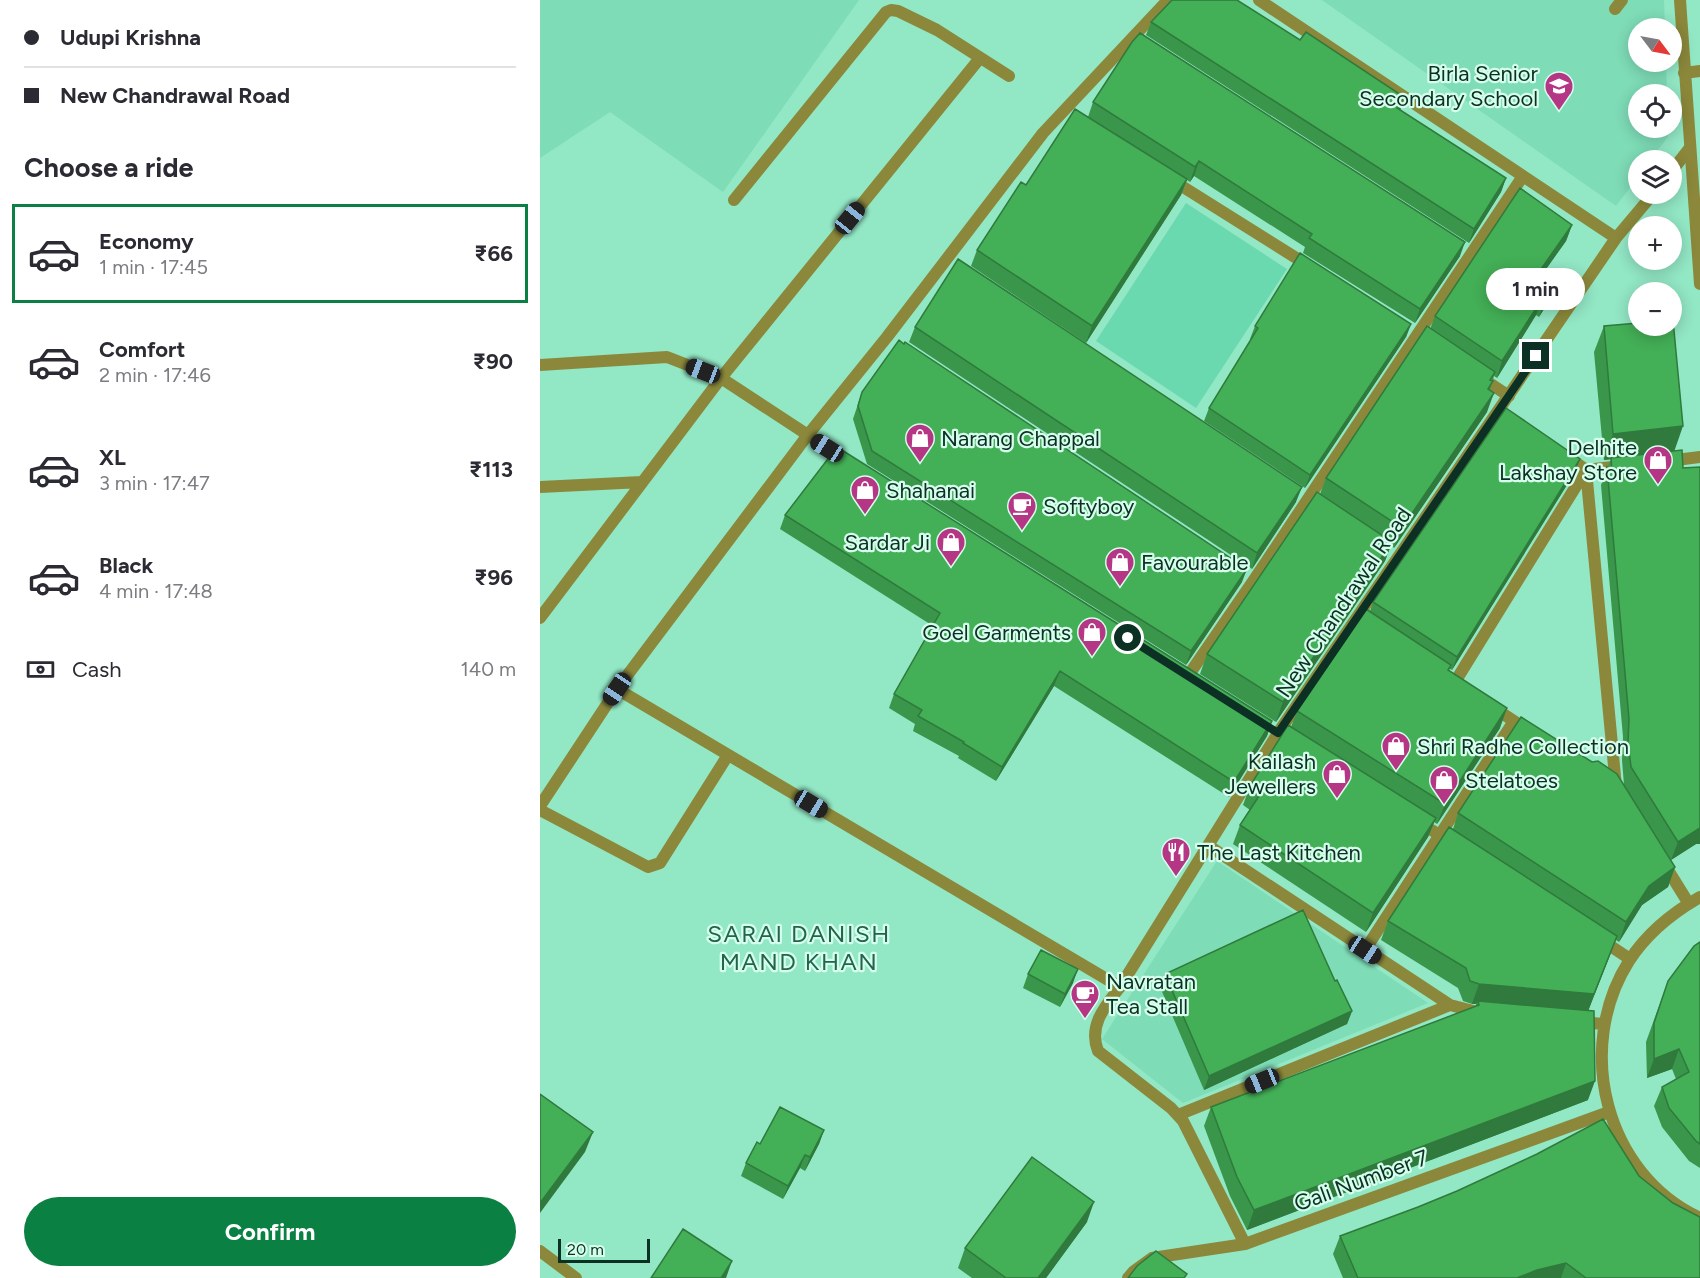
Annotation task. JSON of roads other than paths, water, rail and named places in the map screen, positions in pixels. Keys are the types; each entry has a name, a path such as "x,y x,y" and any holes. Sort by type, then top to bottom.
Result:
{"street":[{"path":"728,755 660,863 648,867 540,808 617,689 807,436 892,340 951,263 1043,133 1068,114 1139,40 1168,0"},
{"path":"1259,0 1616,238"},
{"path":"1680,0 1700,284"},
{"path":"734,200 886,12 898,11 937,30 1009,76"},
{"path":"540,618 721,378 980,58"},
{"path":"1684,73 1700,71"},
{"path":"1682,158 1689,149"},
{"path":"1164,175 1316,271"},
{"path":"1188,676 1249,577 1308,499 1417,335 1466,251 1523,176"},
{"name":"New Chandrawal Road","path":"1245,1244 1178,1115 1098,1051 1094,1041 1094,1032 1104,1007 1120,987 1278,733 1363,621 1394,557 1505,412 1509,396 1616,238 1645,204"},
{"path":"540,364 667,357 721,378 857,467"},
{"path":"1472,372 1509,396"},
{"path":"1557,450 1586,470 1632,465"},
{"path":"1654,462 1700,457"},
{"path":"1455,682 1586,470"},
{"path":"1586,470 1615,789"},
{"path":"540,487 642,482"},
{"path":"617,689 1120,987"},
{"path":"1485,701 1542,739"},
{"path":"1365,950 1514,721"},
{"path":"1410,816 1470,855"},
{"path":"1209,846 1450,1005 1470,1012 1490,1014"},
{"path":"1658,855 1694,900 1675,912 1651,934 1630,959 1619,979 1604,1024 1601,1053 1603,1083 1609,1112 1622,1143 1640,1170 1663,1195 1700,1218"},
{"path":"1590,933 1630,959"},
{"path":"1178,1115 1450,1005"},
{"path":"1570,1021 1604,1024"},
{"name":"Gali Number 7","path":"1128,1278 1152,1258 1245,1244 1609,1112"},
{"path":"540,1251 576,1278"}],"place":[{"name":"Birla Senior Secondary School","path":"1559,112"},
{"name":"Narang Chappal","path":"920,464"},
{"name":"Delhite Lakshay Store","path":"1658,486"},
{"name":"Shahanai","path":"865,516"},
{"name":"Softyboy","path":"1022,532"},
{"name":"Sardar Ji","path":"951,568"},
{"name":"Favourable","path":"1120,588"},
{"name":"Goel Garments","path":"1092,658"},
{"name":"Shri Radhe Collection","path":"1396,772"},
{"name":"Kailash Jewellers","path":"1337,800"},
{"name":"Stelatoes","path":"1444,806"},
{"name":"The Last Kitchen","path":"1176,878"},
{"name":"Navratan Tea Stall","path":"1085,1020"}],"district":[{"name":"SARAI DANISH MAND KHAN","path":"799,948"}]}
